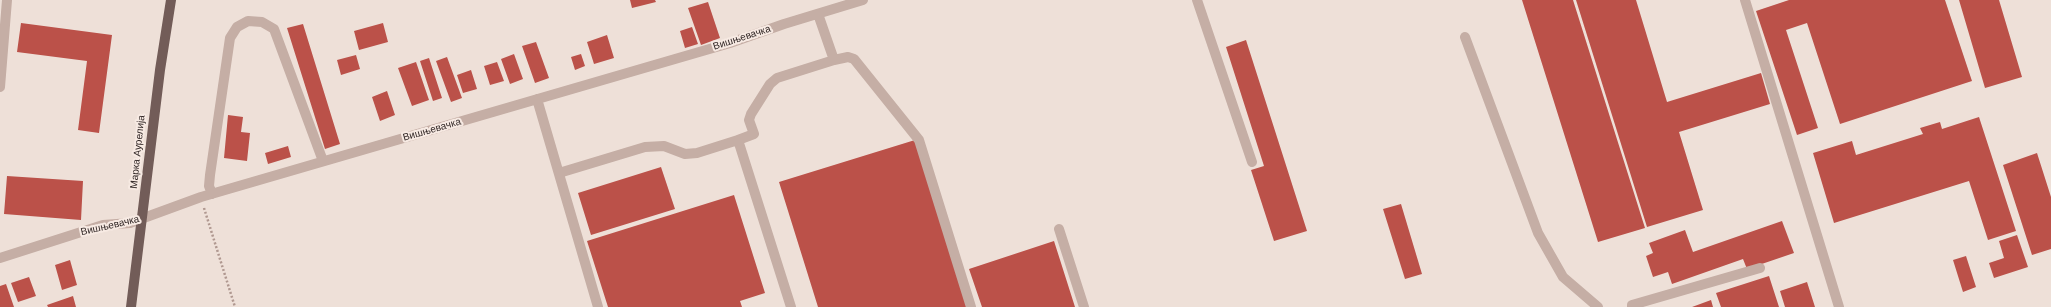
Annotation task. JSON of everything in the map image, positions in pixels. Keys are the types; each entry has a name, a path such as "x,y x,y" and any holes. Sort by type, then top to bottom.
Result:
{"main road":[{"name":"Марка Аурелија","path":"131,307 160,70 171,0"}],"street":[{"path":"0,88 7,0"},
{"name":"Вишњевачка","path":"0,258 103,226 130,223 212,194 730,43 863,0"},
{"path":"1197,0 1252,162"},
{"path":"1745,0 1839,307"},
{"path":"818,14 834,60"},
{"path":"212,194 209,186 210,175 230,38 237,27 248,21 262,22 274,29 323,162"},
{"path":"1465,37 1538,233 1563,277 1598,307"},
{"path":"559,173 645,147 664,146 685,154 697,153 754,134 749,120 751,114 770,84 777,78 848,57 854,59 919,140 971,307"},
{"path":"537,99 598,307"},
{"path":"738,140 791,307"},
{"path":"1059,229 1084,307"},
{"path":"1632,307 1632,305 1760,268"}],"path":[{"path":"201,198 235,307"}],"building":[{"path":"630,0 655,0 656,2 632,8"},
{"path":"1522,0 1573,0 1645,228 1598,242"},
{"path":"1576,0 1636,0 1667,102 1761,73 1770,104 1679,132 1703,210 1647,227"},
{"path":"1789,0 1945,0 1972,81 1840,124 1807,23 1786,30 1818,128 1797,135 1756,11"},
{"path":"1959,0 1999,0 2022,77 1985,88"},
{"path":"708,2 720,38 701,45 688,8"},
{"path":"21,23 112,35 99,133 78,130 87,61 17,52"},
{"path":"383,23 388,42 359,50 354,31"},
{"path":"303,24 340,144 325,149 287,28"},
{"path":"692,27 698,44 685,48 680,31"},
{"path":"607,35 614,58 594,64 587,42"},
{"path":"1246,40 1307,231 1274,241 1251,170 1264,166 1226,47"},
{"path":"536,42 549,78 535,83 522,46"},
{"path":"514,54 523,79 510,84 501,59"},
{"path":"581,54 585,66 575,70 571,57"},
{"path":"356,55 360,69 341,75 337,60"},
{"path":"447,57 462,98 451,102 436,61"},
{"path":"429,58 442,98 433,101 420,61"},
{"path":"416,62 429,100 412,106 398,68"},
{"path":"497,62 504,81 490,85 484,66"},
{"path":"471,70 477,89 463,93 457,75"},
{"path":"387,91 395,115 380,121 372,97"},
{"path":"228,115 243,117 241,132 250,133 247,161 224,158"},
{"path":"1979,117 2016,231 1988,240 1969,181 1834,223 1813,153 1852,141 1856,155 1923,134 1920,128 1940,122 1942,129"},
{"path":"915,140 967,307 818,307 779,182"},
{"path":"288,146 291,157 268,164 265,153"},
{"path":"2037,153 2051,197 2051,249 2032,255 2003,165"},
{"path":"661,167 675,209 591,235 578,193"},
{"path":"7,176 83,181 81,220 4,214"},
{"path":"734,195 765,293 740,301 742,307 608,307 587,241"},
{"path":"1401,204 1422,274 1405,279 1383,209"},
{"path":"1782,221 1794,253 1747,269 1743,259 1672,284 1668,272 1653,277 1646,256 1653,253 1649,243 1685,230 1693,252"},
{"path":"2017,235 2028,267 1994,278 1989,263 2004,258 1999,241"},
{"path":"1054,241 1075,307 982,307 969,269"},
{"path":"1966,256 1976,287 1963,292 1953,260"},
{"path":"70,260 77,285 62,290 55,265"},
{"path":"1769,276 1779,307 1721,307 1716,293"},
{"path":"29,277 36,296 18,302 11,283"},
{"path":"1807,282 1815,307 1785,307 1780,291"},
{"path":"6,284 14,307 0,307 0,286"},
{"path":"73,296 76,307 48,307 47,305"},
{"path":"1711,300 1713,307 1692,307"}]}
